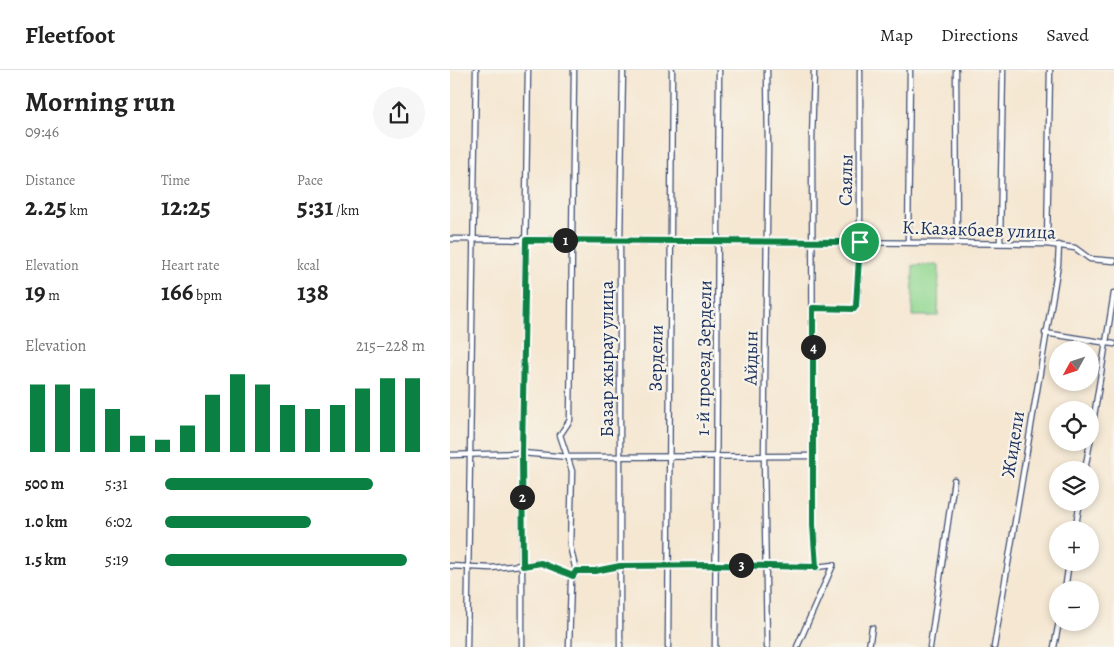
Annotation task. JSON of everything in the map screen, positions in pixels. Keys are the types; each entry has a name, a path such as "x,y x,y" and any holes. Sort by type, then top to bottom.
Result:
{"street":[{"path":"467,647 476,70"},
{"path":"522,647 522,453 528,70"},
{"path":"569,647 571,582 576,571 570,546 572,471 560,436 570,420 574,70"},
{"name":"Базар жырау улица","path":"620,647 622,456 620,240 623,70"},
{"name":"Зердели","path":"668,647 672,70"},
{"name":"1-й проезд Зердели","path":"715,647 720,241 719,70"},
{"name":"Айдын","path":"767,70 764,457 767,647"},
{"path":"814,70 812,140 813,456 816,567"},
{"name":"Саялы","path":"813,308 854,309 856,306 860,242 860,70"},
{"path":"908,242 910,70"},
{"path":"956,70 957,243"},
{"path":"1000,243 1003,70"},
{"path":"1047,244 1050,70"},
{"name":"К.Казакбаев улица","path":"450,238 1047,244 1075,248 1090,260 1114,261"},
{"name":"Жидели","path":"994,647 1045,333 1058,265 1059,245"},
{"path":"1096,401 1114,294"},
{"path":"1045,333 1114,344"},
{"path":"450,455 522,453 568,457 813,456"},
{"path":"930,647 954,480"},
{"path":"450,566 523,566 541,563 573,576"},
{"path":"576,571 595,571 620,566 816,567 833,564 797,647"},
{"path":"869,647 872,628"},
{"path":"1054,647 1057,631"}],"green space":[{"path":"913,265 939,265 938,316 912,316"}],"route":[{"path":"526,240 860,242 857,302 854,309 813,308 813,525 816,567 620,566 595,571 576,571 573,576 541,563 523,566 522,453 526,240"}]}
